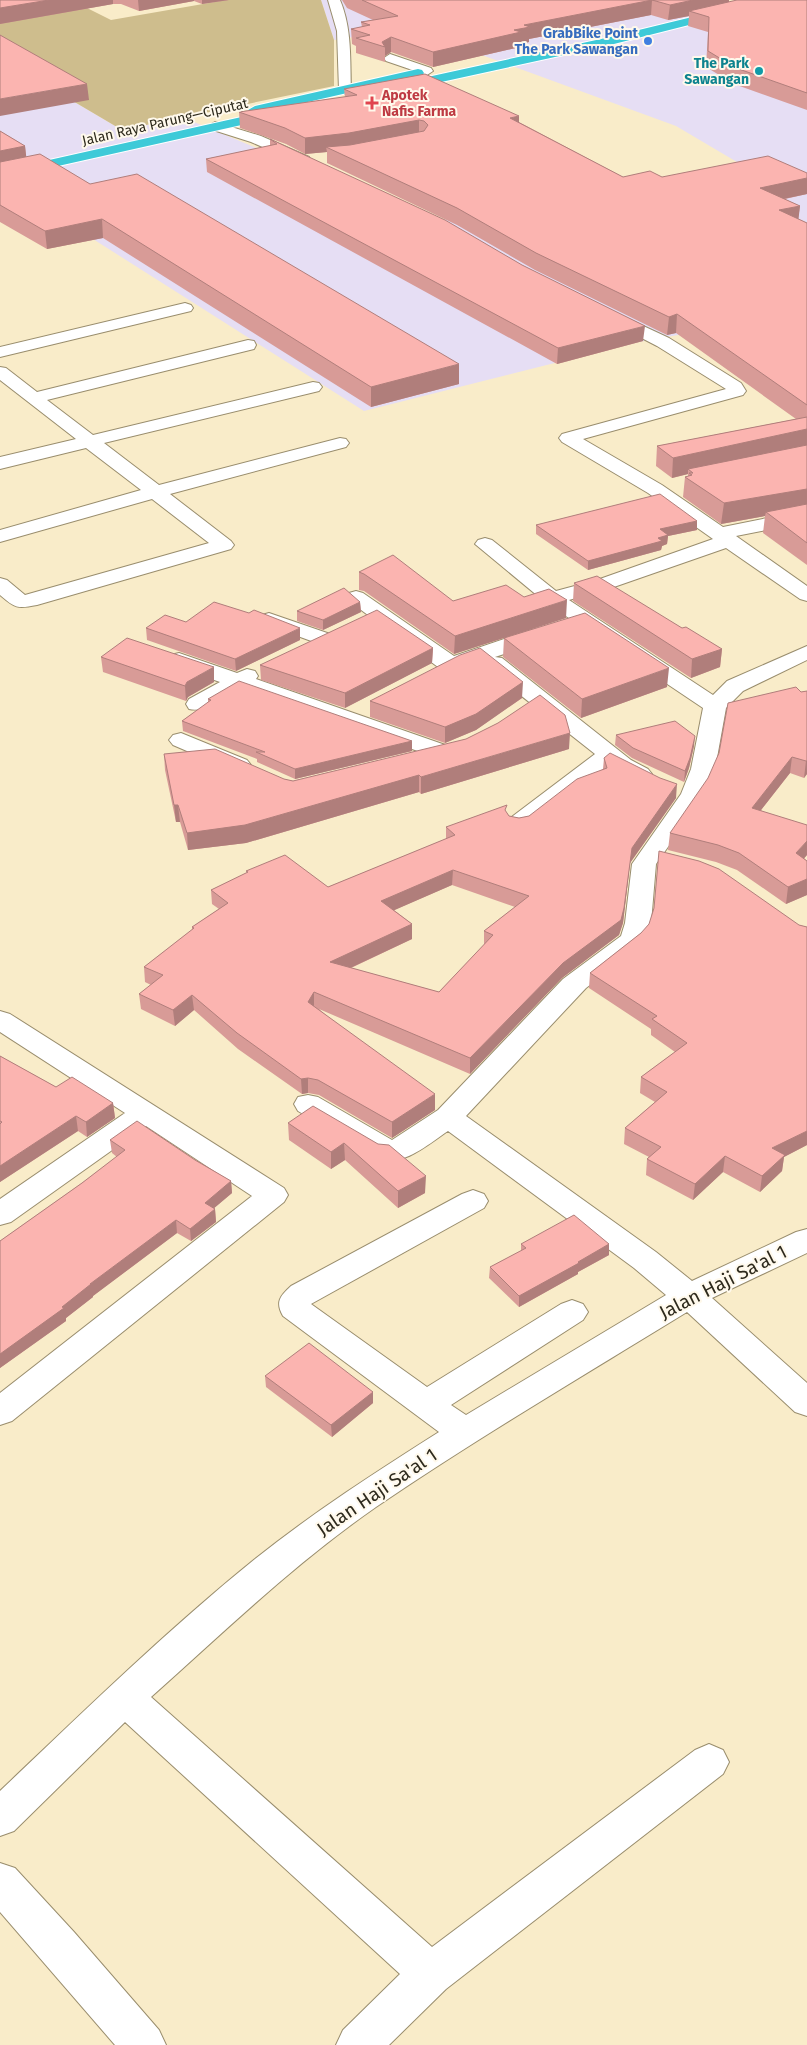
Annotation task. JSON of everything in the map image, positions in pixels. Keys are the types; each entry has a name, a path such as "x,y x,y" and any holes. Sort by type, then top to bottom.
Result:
{"highway":[{"name":"Jalan Raya Parung—Ciputat","path":"0,168 215,126 512,63 776,0"},
{"name":"Jalan Raya Parung—Ciputat","path":"0,175 110,146 345,90 496,57 734,1"},
{"path":"496,57 512,63"}],"street":[{"path":"334,0 338,8 344,49 345,90"},
{"path":"390,58 427,71"},
{"path":"215,126 313,162"},
{"path":"0,352 185,308"},
{"path":"596,308 663,342 735,387 737,391 569,436 570,439 655,489 804,589"},
{"path":"34,398 248,345"},
{"path":"0,372 224,545 21,602 0,584"},
{"path":"0,463 313,387"},
{"path":"0,536 155,492 340,443"},
{"path":"655,489 683,483"},
{"path":"552,598 622,578 724,537 807,516"},
{"path":"485,544 552,598 715,706"},
{"path":"351,627 356,598"},
{"path":"269,620 351,627 442,669 482,654 586,621"},
{"path":"298,652 351,627"},
{"path":"308,1104 389,1152 398,1150 448,1117 515,1042 575,984 602,962 625,947 634,937 638,924 641,874 644,864 693,794 703,770 715,706 735,686 807,652"},
{"path":"157,653 347,718 453,749 406,761"},
{"path":"482,654 623,765 663,784 693,794"},
{"path":"197,704 238,680 264,668"},
{"path":"518,714 538,699"},
{"path":"347,718 373,705"},
{"path":"181,740 259,774"},
{"path":"518,824 609,754"},
{"path":"650,856 678,862"},
{"path":"0,1020 273,1195 0,1412"},
{"path":"0,1214 145,1112"},
{"path":"448,1117 644,1260 689,1296 807,1403"},
{"path":"465,1433 294,1308 295,1301 302,1294 473,1201"},
{"name":"Jalan Haji Sa'al 1","path":"0,1818 124,1697 268,1570 363,1498 465,1433 689,1296 807,1240"},
{"path":"427,1404 572,1312"},
{"path":"124,1697 430,1974"},
{"path":"358,2045 430,1974 709,1762"},
{"path":"0,1882 59,1946 144,2045"}],"shaded area":[{"path":"226,0 321,0 334,40 334,86 122,130 0,58 0,22 85,7 111,20"},
{"path":"321,0 690,0 739,8 807,0 807,390 695,332 638,342 364,411 0,180 0,58 122,130 182,117 271,154 416,225 742,165 676,126 479,54 523,43 461,20 334,40"}],"building":[{"path":"0,0 49,0 0,8"},
{"path":"362,0 652,0 524,25 530,27 514,30 521,32 433,52 391,37 382,42 385,47 356,38 370,35 351,29 370,25 361,22 398,16"},
{"path":"652,0 693,0 670,5"},
{"path":"737,0 807,0 807,93 736,68 708,51 709,17 689,11"},
{"path":"0,35 87,84 0,99"},
{"path":"425,74 519,116 510,118 623,177 650,171 662,177 768,156 807,173 807,178 760,188 800,206 779,210 807,223 807,405 677,314 669,317 536,253 457,208 326,147 350,145 424,131 428,125 424,121 419,120 349,133 305,138 285,128 239,112 357,95 344,89"},
{"path":"0,131 25,146 0,151"},
{"path":"270,139 445,220 522,265 645,326 558,348 206,159 277,144"},
{"path":"40,154 90,184 137,174 459,364 371,387 102,219 45,231 0,205 0,162"},
{"path":"807,417 807,429 673,458 657,446"},
{"path":"807,445 807,489 724,503 685,477 692,475 689,473 693,473 688,469"},
{"path":"660,494 697,521 660,529 668,535 658,538 662,541 588,561 536,525"},
{"path":"807,504 807,543 766,512"},
{"path":"393,555 453,601 506,585 524,597 549,589 567,600 455,636 359,572"},
{"path":"597,576 682,628 686,627 722,649 692,659 574,583"},
{"path":"344,588 360,602 323,620 297,611"},
{"path":"214,602 249,613 254,610 300,628 235,659 146,628 165,615 186,622"},
{"path":"377,610 433,648 345,693 260,665"},
{"path":"585,613 669,668 582,699 504,638"},
{"path":"127,638 214,667 187,682 185,686 101,657"},
{"path":"480,648 523,682 476,714 445,727 370,701 460,655"},
{"path":"239,681 412,741 295,769 256,752 265,752 182,721 211,700 208,699"},
{"path":"796,687 801,692 807,691 807,761 792,757 752,808 807,825 807,841 796,853 807,861 807,879 788,887 739,853 718,845 670,833 708,778 719,753 728,703"},
{"path":"540,695 565,715 570,733 421,777 419,775 245,825 187,833 178,805 174,805 164,754 215,749 284,779 293,781 466,739 498,723"},
{"path":"675,721 695,736 685,771 633,748 616,735"},
{"path":"610,753 660,778 677,784 632,848 621,920 563,963 470,1058 314,992 308,1002 435,1094 392,1122 318,1080 301,1079 237,1033 192,995 173,1010 139,994 163,975 144,967 194,928 192,927 228,903 211,890 248,872 246,871 285,855 328,887 455,835 446,827 507,805 505,810 509,816 519,818 529,816 577,779 607,768 604,758","holes":["453,870 529,896 484,931 493,935 439,992 330,962 412,924 381,901"]},
{"path":"659,851 699,861 719,869 799,925 807,927 807,1131 772,1148 785,1155 762,1176 725,1156 695,1184 647,1159 661,1147 625,1128 667,1092 641,1077 687,1043 652,1019 657,1016 590,973 641,933 649,924 654,908"},
{"path":"0,1056 56,1087 72,1077 113,1103 86,1122 76,1116 0,1166 0,1124 2,1122 0,1121"},
{"path":"313,1106 378,1144 389,1145 426,1176 398,1191 344,1143 331,1152 288,1123"},
{"path":"137,1121 195,1160 231,1181 205,1203 215,1209 190,1229 176,1220 90,1284 62,1307 64,1308 0,1354 0,1241 125,1150 110,1140"},
{"path":"574,1215 609,1244 519,1296 490,1267 526,1248 521,1244"},
{"path":"309,1343 373,1392 331,1425 265,1376"}],"place":[{"name":"GrabBike Point The Park Sawangan","path":"648,41"},
{"name":"The Park Sawangan","path":"759,71"},
{"name":"Apotek Nafis Farma","path":"372,103"}]}
